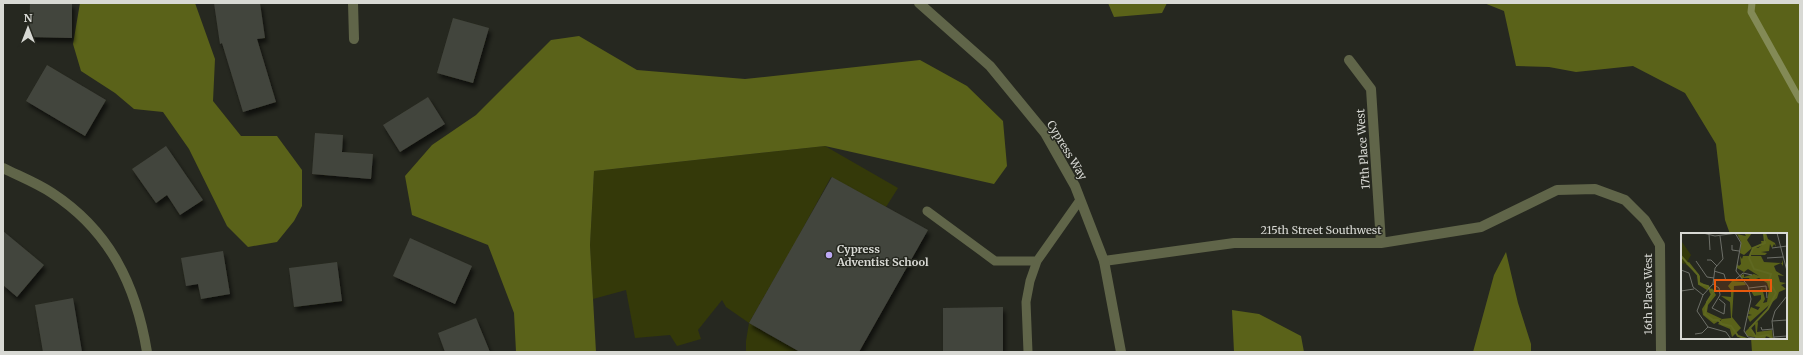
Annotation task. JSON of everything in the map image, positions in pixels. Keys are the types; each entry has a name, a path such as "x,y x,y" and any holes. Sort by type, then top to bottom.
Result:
{"street":[{"path":"353,3 354,39"},
{"name":"Cypress Way","path":"919,3 990,66 1040,127 1075,186 1104,261 1121,352"},
{"name":"17th Place West","path":"1349,60 1371,89 1381,243"},
{"path":"3,168 52,192 85,219 112,251 129,284 142,320 147,352"},
{"name":"215th Street Southwest","path":"1104,261 1234,243 1381,243 1481,227 1557,190 1595,189 1625,200"},
{"name":"16th Place West","path":"1625,200 1645,220 1660,245 1661,352"}],"lane":[{"path":"1028,352 1026,302 1036,261 1080,200"},
{"path":"927,211 995,261 1036,261"}],"green space":[{"path":"80,3 195,3 215,59 213,101 241,136 277,136 302,170 302,206 294,221 277,242 248,247 227,226 189,149 163,112 134,109 115,93 81,71 73,44"},
{"path":"1108,3 1167,3 1162,13 1114,17"},
{"path":"1484,3 1800,3 1800,352 1752,352 1751,339 1787,339 1787,233 1730,233 1725,220 1716,144 1685,93 1633,66 1576,72 1549,67 1516,66 1504,11"},
{"path":"579,36 637,70 745,79 920,60 967,86 1003,121 1007,166 994,184 825,146 594,171 590,245 596,352 516,352 514,313 488,245 412,215 405,176 432,145 476,115 551,40"},
{"path":"825,146 898,188 886,207 831,177 797,239 812,277 784,262 749,323 726,307 722,300 698,330 701,339 677,346 670,335 635,338 626,290 593,299 590,245 594,171"},
{"path":"1506,252 1518,303 1531,344 1531,352 1473,352 1494,275"},
{"path":"1232,310 1259,314 1301,336 1304,352 1234,352"},
{"path":"749,323 800,352 746,352"}],"building":[{"path":"30,3 72,3 72,38 29,37"},
{"path":"214,3 260,3 265,38 257,39 276,102 243,112 222,43 220,44"},
{"path":"453,18 489,28 473,83 437,73"},
{"path":"47,65 106,100 85,136 26,101"},
{"path":"428,97 445,124 400,152 383,125"},
{"path":"315,133 343,135 342,152 373,154 371,179 312,174"},
{"path":"166,146 203,200 180,215 167,195 156,203 132,169"},
{"path":"832,177 928,230 859,352 800,352 749,323"},
{"path":"3,231 44,265 17,297 3,285"},
{"path":"410,238 472,266 455,304 393,276"},
{"path":"223,251 230,294 201,299 198,284 186,286 181,258"},
{"path":"337,262 342,301 294,307 289,268"},
{"path":"73,298 82,352 43,352 35,305"},
{"path":"1003,307 1003,352 943,352 943,308"},
{"path":"476,318 490,352 445,352 438,333"}],"waterway":[{"path":"1752,3 1751,12 1800,100"}],"place":[{"name":"Cypress Adventist School","path":"829,255"}]}
